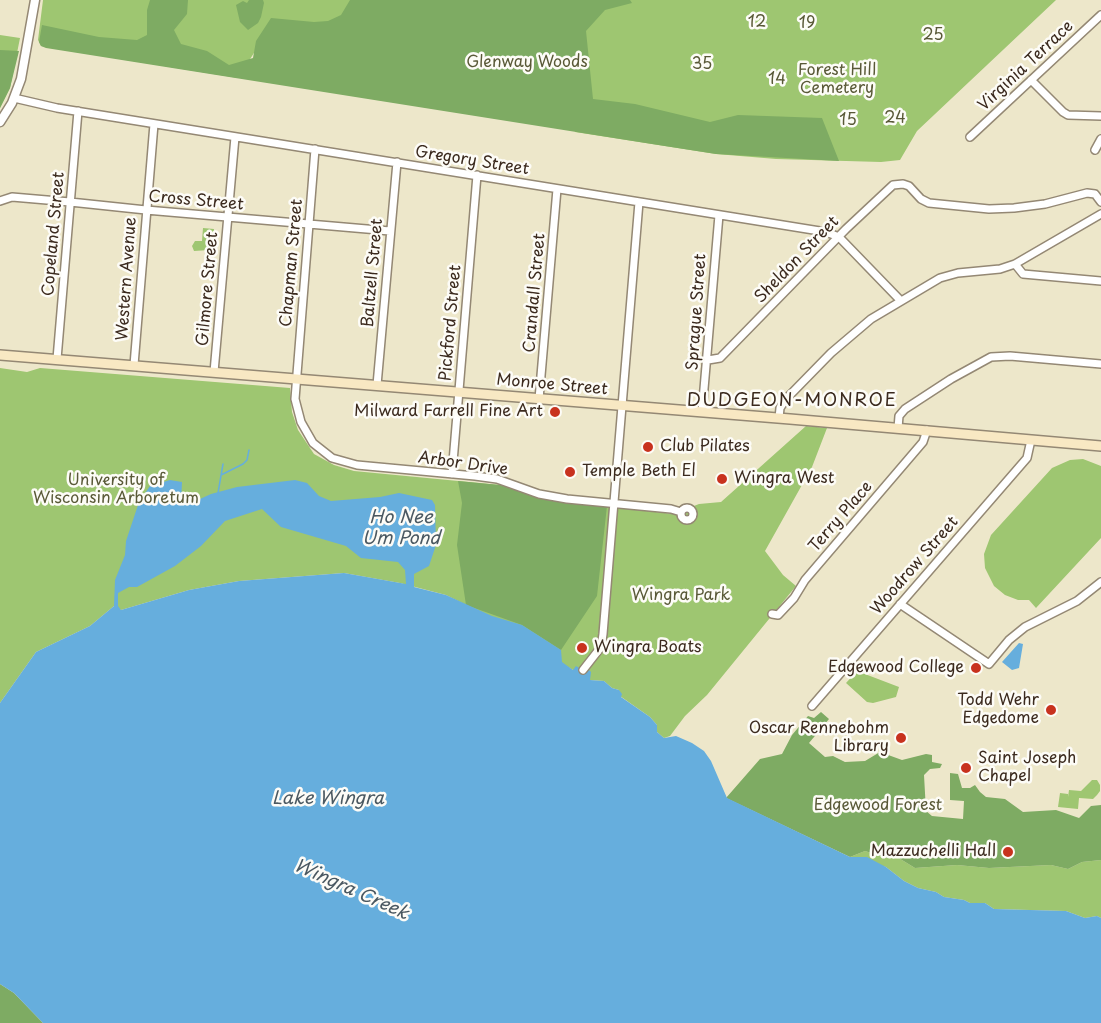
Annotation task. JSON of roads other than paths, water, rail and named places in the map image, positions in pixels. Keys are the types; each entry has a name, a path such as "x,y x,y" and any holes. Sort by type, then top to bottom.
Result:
{"main road":[{"name":"Monroe Street","path":"0,354 1101,446"}],"street":[{"path":"0,122 14,98 25,62 35,0"},
{"name":"Virginia Terrace","path":"970,136 1101,15"},
{"path":"1031,80 1059,109 1068,115 1101,116"},
{"name":"Gregory Street","path":"14,98 235,137 826,232 839,237"},
{"name":"Copeland Street","path":"57,359 78,111"},
{"name":"Western Avenue","path":"134,365 154,123"},
{"name":"Gilmore Street","path":"214,372 235,137"},
{"path":"1095,150 1101,138"},
{"name":"Chapman Street","path":"296,378 315,149"},
{"name":"Baltzell Street","path":"377,385 397,162"},
{"name":"Pickford Street","path":"452,474 477,175"},
{"name":"Sheldon Street","path":"708,360 720,358 839,237 889,188 896,184 909,186 921,199 929,202 988,208 1046,204 1087,193 1095,194 1101,202"},
{"name":"Crandall Street","path":"539,399 557,189"},
{"name":"Cross Street","path":"0,201 12,197 390,231"},
{"path":"583,670 601,647 639,202"},
{"path":"779,418 780,408 786,399 831,353 871,319 900,300 929,283 951,274 993,270 1015,264 1101,214"},
{"name":"Sprague Street","path":"702,412 719,215"},
{"path":"839,237 900,300"},
{"path":"1015,264 1023,274 1101,281"},
{"path":"898,428 899,416 904,409 991,357 1010,356 1101,364"},
{"name":"Arbor Drive","path":"296,378 295,399 304,429 313,443 332,458 357,465 497,479 539,494 567,499 671,509 681,512"},
{"name":"Terry Place","path":"772,614 778,615 794,598 805,580 923,442 927,430"},
{"name":"Woodrow Street","path":"812,706 1027,458 1031,440"},
{"path":"900,604 989,664 1009,640 1025,627 1077,601 1101,582"}],"water":[{"name":"Lake Wingra","path":"170,480 182,482 181,503 189,504 211,494 237,487 295,480 307,483 319,496 331,501 399,493 432,500 435,505 436,545 429,566 414,574 414,587 446,595 492,616 522,625 561,650 562,662 573,670 576,666 586,672 589,670 590,680 604,681 612,688 619,690 621,697 650,717 657,725 657,732 664,738 676,736 704,751 711,761 727,798 850,857 867,857 886,867 904,881 944,897 970,903 985,903 994,909 1066,911 1085,918 1097,916 1101,918 1101,1023 43,1023 14,993 0,984 0,703 36,652 90,626 114,606 115,580 125,555 126,541 139,502 150,486","holes":["262,509 281,527 346,546 361,558 398,562 405,570 406,584 344,573 239,581 189,590 121,610 118,606 118,593 129,587 137,587 175,566 201,546 225,521"]},
{"path":"1019,643 1023,644 1019,668 1012,670 1002,662"}],"waterway":[{"path":"221,475 243,464 247,460 249,450"},
{"path":"218,493 223,464"}],"place":[{"name":"Milward Farrell Fine Art","path":"555,412"},
{"name":"Club Pilates","path":"648,447"},
{"name":"Temple Beth El","path":"570,472"},
{"name":"Wingra West","path":"722,479"},
{"name":"Wingra Boats","path":"582,648"},
{"name":"Edgewood College","path":"976,668"},
{"name":"Todd Wehr Edgedome","path":"1051,710"},
{"name":"Oscar Rennebohm Library","path":"901,738"},
{"name":"Saint Joseph Chapel","path":"966,768"},
{"name":"Mazzuchelli Hall","path":"1008,852"}],"district":[{"name":"DUDGEON-MONROE","path":"792,401"}],"park label":[{"name":"12","path":"757,23"},
{"name":"19","path":"807,24"},
{"name":"25","path":"933,36"},
{"name":"Glenway Woods","path":"527,63"},
{"name":"35","path":"702,65"},
{"name":"14","path":"777,80"},
{"name":"Forest Hill Cemetery","path":"837,80"},
{"name":"24","path":"895,119"},
{"name":"15","path":"848,121"},
{"name":"University of Wisconsin Arboretum","path":"116,490"},
{"name":"Wingra Park","path":"681,596"},
{"name":"Edgewood Forest","path":"878,806"}],"water label":[{"name":"Ho Nee Um Pond","path":"401,528"},
{"name":"Wingra Creek","path":"351,890"}]}
